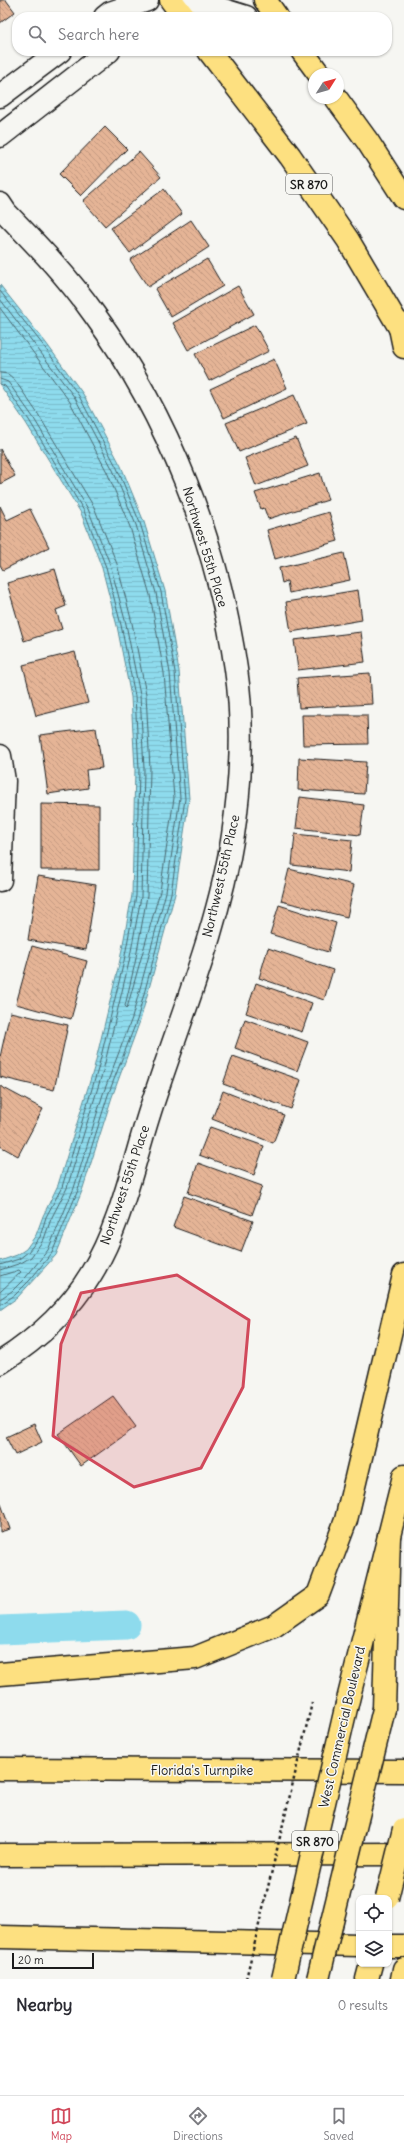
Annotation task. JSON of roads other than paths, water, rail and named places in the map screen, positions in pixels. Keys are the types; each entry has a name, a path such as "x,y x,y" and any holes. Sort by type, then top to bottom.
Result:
{"highway":[{"path":"171,0 180,12"},
{"path":"265,0 273,12"},
{"name":"SR 870","path":"213,56 290,156 344,233 401,329"},
{"path":"340,104 368,142 404,198"},
{"path":"401,329 404,346"},
{"path":"0,1674 195,1658 274,1626 318,1595 346,1520 404,1275"},
{"name":"West Commercial Boulevard","path":"283,1979 347,1704 404,1476"},
{"path":"318,1979 384,1709 389,1535"},
{"name":"Florida's Turnpike","path":"0,1769 404,1771"},
{"path":"388,1895 404,1829"},
{"path":"0,1855 404,1854"},
{"path":"0,1937 356,1945"},
{"path":"392,1946 404,1946"},
{"path":"367,1979 370,1967"},
{"path":"402,1979 404,1969"}],"street":[{"path":"113,12 147,0"},
{"path":"149,12 160,0"},
{"path":"191,0 230,12"},
{"path":"0,96 53,56"},
{"path":"0,136 103,56"},
{"name":"Northwest 55th Place","path":"0,204 6,213 70,281 96,316 123,358 170,445 203,533 216,578 236,671 240,721 238,799 232,840 214,919 116,1218 91,1275 70,1303 48,1327 22,1349 0,1363"},
{"path":"0,756 4,781 0,880"}],"water":[{"path":"0,285 46,343 83,394 121,466 144,522 165,591 179,671 189,799 175,894 140,1021 112,1097 82,1191 56,1255 17,1298 0,1310 0,1261 17,1255 26,1249 36,1235 43,1216 58,1185 94,1068 120,960 132,895 135,769 131,697 117,626 102,568 81,513 26,423 0,385"}],"waterway":[{"path":"0,1630 126,1625"}]}
